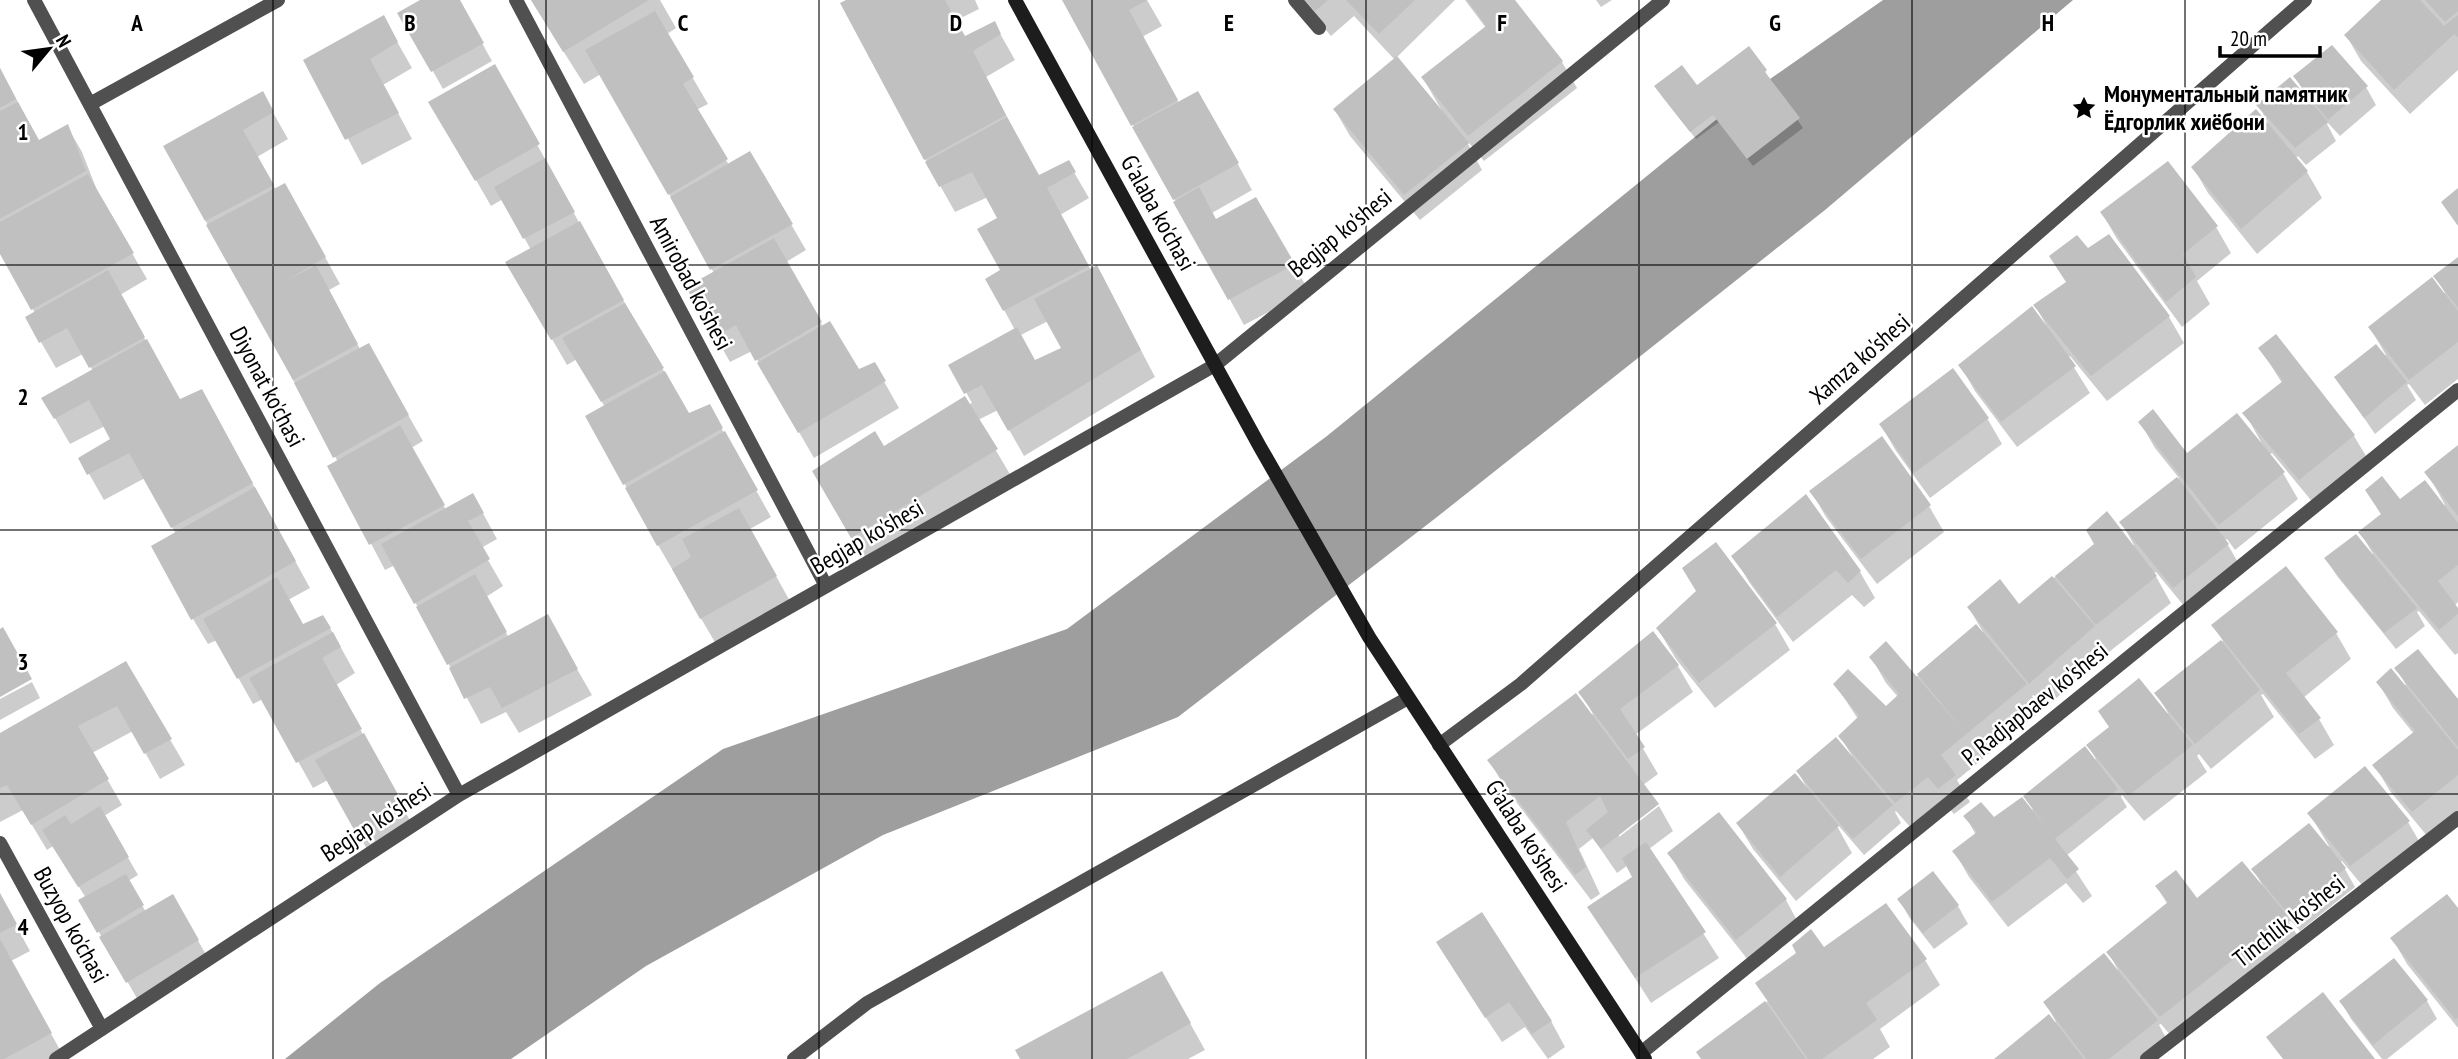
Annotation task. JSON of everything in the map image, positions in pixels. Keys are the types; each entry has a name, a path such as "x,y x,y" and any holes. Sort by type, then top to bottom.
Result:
{"street":[{"name":"Diyonat ko'chasi","path":"34,0 459,795"},
{"path":"90,104 278,0"},
{"name":"Amirobad ko'shesi","path":"516,0 826,586"},
{"name":"G'alaba ko'chasi","path":"1015,0 1260,447 1368,637"},
{"path":"1295,0 1320,29"},
{"name":"Begjap ko'shesi","path":"56,1059 459,795 1215,365 1662,0"},
{"name":"Xamza ko'shesi","path":"1439,745 1521,684 2305,0"},
{"name":"P. Radjapbaev ko'shesi","path":"1643,1056 2458,390"},
{"name":"G'alaba ko'shesi","path":"1368,637 1643,1056"},
{"path":"794,1059 867,1003 1408,698"},
{"name":"Tinchlik ko'shesi","path":"2147,1059 2458,818"},
{"name":"Buzyop ko'chasi","path":"0,843 102,1029"}],"shaded area":[{"path":"1883,0 2073,0 1825,210 1437,517 1178,717 883,835 646,966 511,1059 285,1059 380,983 723,749 1067,629 1327,436 1717,119"}],"building":[{"path":"420,0 460,0 484,43 431,72 397,13"},
{"path":"531,0 649,0 563,52"},
{"path":"846,0 945,0 965,36 995,21 1001,34 973,51 1006,115 924,160 840,3"},
{"path":"1062,0 1147,0 1129,10 1178,100 1131,126"},
{"path":"1305,0 1328,0 1315,11"},
{"path":"1346,0 1415,0 1379,34"},
{"path":"1467,0 1515,0 1563,61 1468,136 1421,77 1486,26"},
{"path":"2381,0 2420,0 2444,26 2458,15 2458,37 2454,34 2394,90 2344,35"},
{"path":"2425,0 2458,0 2458,11 2445,22"},
{"path":"655,11 694,77 683,84 728,159 668,195 585,50"},
{"path":"384,15 398,42 370,59 399,113 345,140 303,60"},
{"path":"2332,45 2368,86 2328,120 2293,76"},
{"path":"1749,46 1800,118 1747,159 1713,115 1690,132 1654,86 1682,65 1697,85"},
{"path":"1397,56 1469,143 1404,195 1333,109"},
{"path":"495,64 540,144 475,181 428,102"},
{"path":"0,68 16,99 0,108"},
{"path":"2290,77 2328,122 2295,148 2256,105"},
{"path":"263,91 274,112 243,130 274,185 205,221 163,146"},
{"path":"1198,91 1239,163 1173,200 1132,127"},
{"path":"18,102 39,140 68,124 86,171 0,219 0,111"},
{"path":"2256,109 2308,171 2241,229 2191,167"},
{"path":"1007,117 1039,175 1069,160 1076,172 1047,188 1089,266 1003,311 985,279 1000,270 977,229 997,218 972,172 939,187 925,162"},
{"path":"750,151 793,224 710,270 670,197"},
{"path":"545,158 575,212 523,239 494,187"},
{"path":"2168,161 2218,226 2183,254 2196,277 2166,302 2100,212"},
{"path":"88,174 134,253 31,310 0,254 0,222"},
{"path":"285,183 326,257 284,282 316,265 358,344 293,380 206,225"},
{"path":"1199,187 1216,219 1256,197 1295,264 1228,300 1173,202"},
{"path":"2458,188 2458,226 2441,202"},
{"path":"580,221 624,300 551,340 505,262"},
{"path":"2109,234 2170,316 2091,376 2033,305 2066,282 2049,256 2077,235 2088,248"},
{"path":"774,238 822,322 755,361 736,325 714,337 686,287"},
{"path":"2458,257 2458,308 2433,276"},
{"path":"1097,265 1141,350 1008,431 982,385 964,394 948,365 1017,327 1035,360 1061,348 1034,299"},
{"path":"108,270 145,337 89,368 67,328 39,343 25,317"},
{"path":"2432,277 2458,311 2458,342 2409,380 2368,327"},
{"path":"625,303 664,368 601,402 562,338"},
{"path":"2032,306 2076,366 2001,422 1958,365"},
{"path":"830,321 859,369 875,362 886,381 798,433 757,363"},
{"path":"2276,334 2355,435 2299,480 2242,413 2283,381 2258,348"},
{"path":"147,339 180,399 202,389 253,483 171,528 129,453 87,475 78,458 110,439 89,400 54,419 41,398"},
{"path":"369,343 409,415 333,458 294,383"},
{"path":"2376,344 2407,382 2364,418 2334,377"},
{"path":"1953,368 1989,418 1914,473 1879,424"},
{"path":"665,371 689,413 710,404 723,428 623,485 585,416"},
{"path":"965,396 998,449 851,538 812,471 875,431 884,446"},
{"path":"2153,409 2187,453 2237,413 2285,472 2219,525 2138,422"},
{"path":"400,425 445,505 369,545 327,466"},
{"path":"725,431 758,490 657,546 625,488"},
{"path":"1882,436 1931,505 1861,559 1809,491"},
{"path":"2458,445 2458,516 2424,472"},
{"path":"2382,476 2400,499 2425,480 2458,523 2458,565 2438,581 2458,608 2458,614 2439,630 2358,532 2381,514 2365,490"},
{"path":"2177,477 2229,544 2173,588 2119,522"},
{"path":"255,487 296,561 191,620 151,546"},
{"path":"473,493 484,513 468,521 490,559 414,604 381,544"},
{"path":"1806,494 1861,571 1848,583 1836,570 1777,617 1731,556"},
{"path":"739,508 777,576 700,619 672,569 691,557 682,539"},
{"path":"2107,511 2157,576 2096,625 2055,576 2094,544 2086,530"},
{"path":"2356,534 2417,608 2384,633 2324,558"},
{"path":"1716,542 1777,623 1699,683 1656,628 1696,591 1682,568"},
{"path":"2286,566 2338,632 2286,673 2321,718 2299,734 2211,625"},
{"path":"475,574 507,632 447,665 416,607"},
{"path":"2052,576 2095,626 2029,684 1967,607 2000,579 2019,604"},
{"path":"277,577 303,624 323,615 331,628 237,679 203,619"},
{"path":"548,614 578,669 502,708 490,687 464,699 449,668"},
{"path":"1976,624 2027,684 1941,755 1956,775 1938,789 1928,777 1895,803 1838,736 1859,716 1833,684 1848,669 1886,706 1899,694 1869,657 1886,641 1964,731 1917,674"},
{"path":"3,627 32,679 0,697 0,629"},
{"path":"1653,631 1679,665 1620,709 1645,747 1628,759 1578,692"},
{"path":"333,632 341,647 322,658 362,729 296,763 249,678"},
{"path":"2221,640 2260,690 2195,744 2154,693"},
{"path":"2418,649 2458,699 2458,747 2394,668"},
{"path":"126,661 172,739 144,754 117,706 78,726 109,779 31,825 7,785 0,788 0,733"},
{"path":"2391,668 2458,750 2458,775 2412,812 2372,765 2415,731 2376,682"},
{"path":"2139,678 2193,745 2128,796 2086,745 2109,727 2098,711"},
{"path":"1576,693 1659,804 1601,849 1586,830 1608,812 1600,796 1566,822 1586,867 1575,875 1487,760"},
{"path":"364,733 405,807 357,835 315,760"},
{"path":"1836,737 1893,805 1853,839 1796,771"},
{"path":"2085,746 2118,789 2055,839 2079,869 2067,879 2050,858 1992,902 1952,851 1977,832 1963,816 1981,802 1994,817 2022,797 2047,828 2023,796"},
{"path":"2365,766 2410,821 2350,866 2307,813"},
{"path":"1795,773 1839,826 1780,877 1736,823"},
{"path":"100,806 129,857 78,887 42,830 65,815 71,824"},
{"path":"1719,812 1787,899 1736,940 1667,853"},
{"path":"2309,823 2346,868 2289,915 2251,869"},
{"path":"1646,842 1706,932 1635,978 1587,907 1632,877 1622,858"},
{"path":"2242,861 2288,916 2160,1017 2106,952 2168,902 2155,886 2176,870 2197,898"},
{"path":"1933,871 1959,905 1923,933 1897,899"},
{"path":"126,874 144,905 97,933 78,900"},
{"path":"0,893 17,924 0,933"},
{"path":"173,894 199,940 126,983 99,937"},
{"path":"2447,894 2458,908 2458,1018 2455,1019 2390,938"},
{"path":"1886,903 1927,959 1866,1003 1877,1020 1822,1059 1808,1059 1755,983 1796,953 1792,945 1811,929 1824,947"},
{"path":"1482,912 1552,1021 1532,1034 1509,1002 1485,1018 1436,942"},
{"path":"0,939 52,1033 4,1059 0,1059"},
{"path":"2104,953 2158,1020 2109,1059 2086,1059 2043,1002"},
{"path":"2394,958 2428,1000 2373,1045 2339,1001"},
{"path":"1162,971 1191,1023 1127,1059 1020,1059 1015,1050"},
{"path":"2323,992 2375,1059 2283,1059 2266,1037"},
{"path":"1765,1001 1806,1059 1701,1059 1696,1052"},
{"path":"2049,1014 2084,1059 1994,1059"}],"place":[{"name":"Монументальный памятник Ёдгорлик хиёбони","path":"2084,108"}]}
